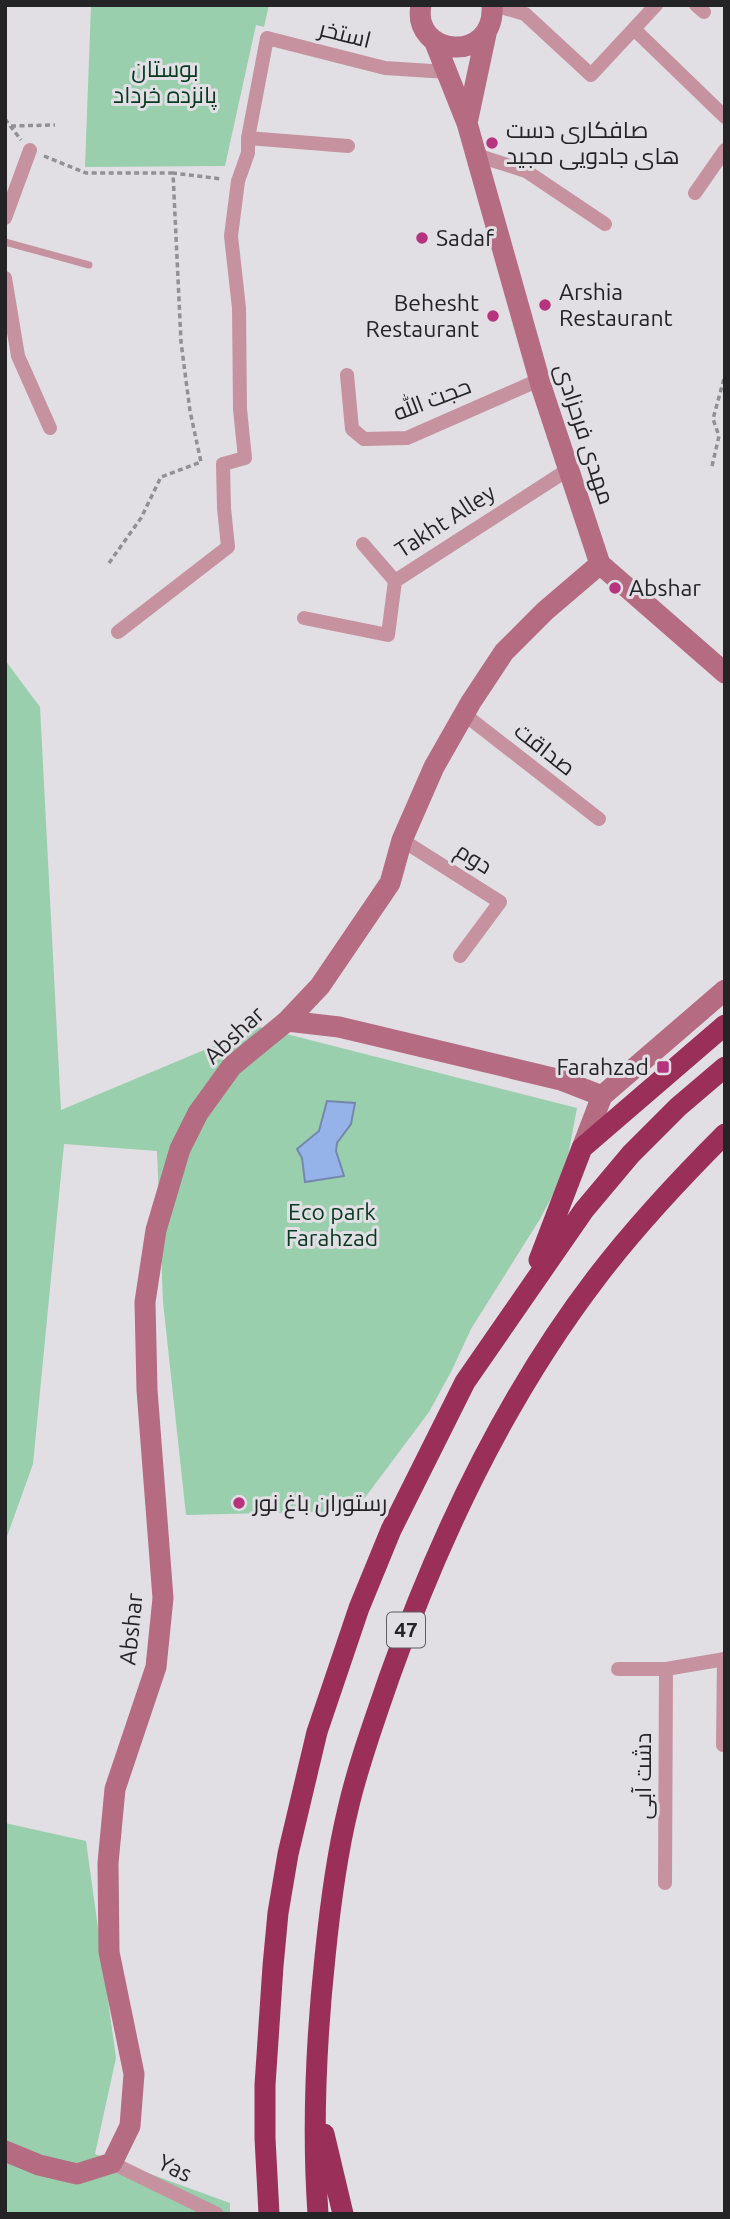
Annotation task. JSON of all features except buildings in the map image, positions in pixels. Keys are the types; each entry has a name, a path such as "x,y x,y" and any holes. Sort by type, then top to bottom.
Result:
{"highway":[{"path":"527,1292 582,1148 725,1025"},
{"name":"47","path":"269,2214 265,2085 273,1966 288,1854 317,1732 359,1608 391,1531 466,1382 527,1292 584,1210 631,1154 678,1107 725,1068"},
{"name":"47","path":"318,2214 316,2053 333,1882 348,1810 367,1742 407,1627 462,1500 544,1353 597,1277 641,1223 725,1134"},
{"path":"316,2101 343,2214"}],"street":[{"name":"مهدی فرحزادی","path":"421,5 421,22 434,40 467,123 539,380 600,564"},
{"path":"467,123 486,34 493,15 493,5 525,14 592,75 656,5"},
{"path":"635,30 725,117"},
{"path":"434,40 444,46 467,47 486,34"},
{"name":"استخر","path":"248,138 268,38 385,68 447,72"},
{"path":"118,632 228,547 223,464 245,458 240,409 239,308 230,236 238,181 248,153 248,138 348,146"},
{"path":"5,218 30,150"},
{"path":"695,193 725,150"},
{"path":"475,155 526,171 605,224"},
{"path":"5,278 18,356 50,428"},
{"name":"حجت الله","path":"347,375 352,429 364,439 407,438 539,380"},
{"name":"Takht Alley","path":"304,618 388,635 396,581 569,469"},
{"path":"363,544 396,581"},
{"path":"600,564 725,673"},
{"name":"Abshar","path":"112,2163 130,2126 134,2074 109,1952 108,1863 115,1789 156,1667 163,1598 148,1390 145,1302 156,1230 180,1149 198,1113 232,1066 287,1021 320,986 390,883 402,840 433,767 504,652 545,611 600,564"},
{"name":"صداقت","path":"464,715 599,819"},
{"name":"دوم","path":"402,840 500,902 460,956"},
{"path":"582,1148 602,1096 725,990"},
{"name":"Abshar","path":"287,1021 339,1027 561,1080 602,1096"},
{"path":"618,1669 666,1669 724,1659 723,1745"},
{"name":"دشت آبی","path":"665,1883 666,1669"},
{"path":"5,2151 39,2165 77,2174 112,2163"},
{"name":"Yas","path":"112,2163 217,2214"}],"lane":[{"path":"5,242 89,265"}],"path":[{"path":"5,119 30,150 86,173 173,173 238,181"},
{"path":"11,126 55,125"},
{"path":"109,564 141,518 161,477 201,462 190,411 181,341 173,173"},
{"path":"712,467 719,436 713,419 725,375"}],"green space":[{"name":"بوستان پانزده خرداد","path":"91,5 269,5 264,27 256,25 225,166 85,167"},
{"name":"Eco park Farahzad","path":"5,660 40,707 61,1110 259,1027 577,1108 565,1172 540,1219 471,1329 429,1412 355,1511 186,1515 163,1302 157,1151 64,1144 33,1464 5,1542"},
{"path":"5,1823 86,1841 116,2058 95,2154 230,2203 230,2214 5,2214"}],"water":[{"path":"327,1101 355,1103 351,1124 337,1143 336,1151 344,1176 305,1182 302,1158 297,1149 319,1131"}],"place":[{"name":"صافکاری دست های جادویی مجید","path":"492,143"},
{"name":"Sadaf","path":"422,238"},
{"name":"Arshia Restaurant","path":"545,305"},
{"name":"Behesht Restaurant","path":"493,316"},
{"name":"Abshar","path":"615,588"},
{"name":"Farahzad","path":"663,1067"},
{"name":"رستوران باغ نور","path":"239,1503"}]}
